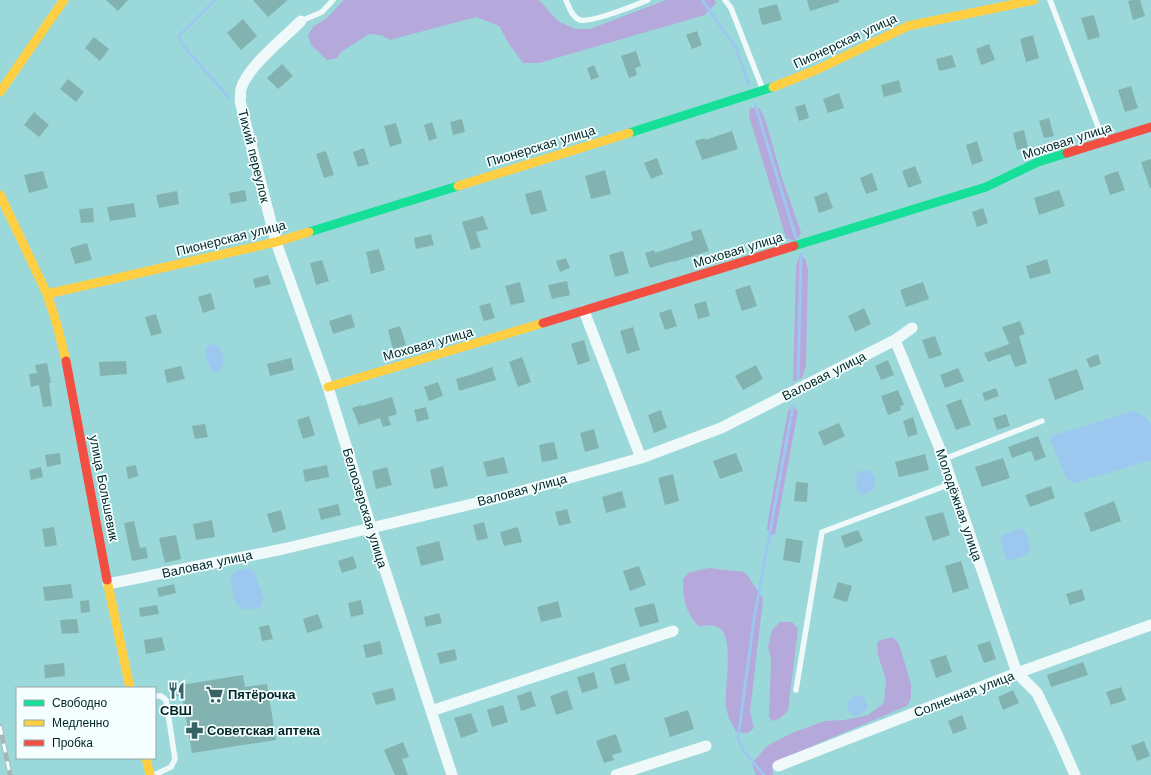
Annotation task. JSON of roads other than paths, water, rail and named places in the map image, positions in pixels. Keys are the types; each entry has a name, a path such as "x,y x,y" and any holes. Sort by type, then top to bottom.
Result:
{"street":[{"path":"0,92 64,0"},
{"name":"Пионерская улица","path":"47,294 276,242 763,91 816,70 908,26 1034,0"},
{"name":"Тихий переулок","path":"276,242 240,101 241,88 248,75 258,63 301,21"},
{"name":"Моховая улица","path":"328,387 584,311 986,187 1038,162 1151,127"},
{"name":"улица Большевик","path":"0,195 47,294 57,325 68,371 108,584 130,687"},
{"name":"Белоозерская улица","path":"276,242 328,387 371,527 452,775"},
{"path":"584,311 641,458"},
{"name":"Валовая улица","path":"108,584 283,549 497,498 641,458 721,428 895,340 912,328"},
{"name":"Молодёжная улица","path":"895,340 953,483 1017,673"},
{"name":"Солнечная улица","path":"778,766 1017,673 1151,625"},
{"path":"431,711 673,631"},
{"path":"1017,673 1037,693 1075,775"},
{"path":"616,775 706,746"},
{"path":"146,759 150,775"}],"lane":[{"path":"301,21 322,12 333,0"},
{"path":"566,0 574,16 580,20 589,20 622,11 648,0"},
{"path":"725,0 731,8 763,91"},
{"path":"1050,0 1104,142"},
{"path":"944,459 1042,421"},
{"path":"796,690 822,532 953,483"},
{"path":"154,775 171,767 175,759 166,700 161,696 156,696"}],"water":[{"path":"214,344 220,347 224,361 221,371 214,372 210,368 205,353 207,346"},
{"path":"1134,411 1144,416 1151,424 1151,460 1074,483 1067,479 1050,440 1051,436"},
{"path":"869,470 875,476 874,489 863,496 857,491 856,475 860,471"},
{"path":"1021,528 1025,530 1031,549 1027,554 1013,560 1006,559 1000,539 1003,535"},
{"path":"249,568 254,572 264,599 260,608 244,609 237,604 233,595 231,575 238,570"},
{"path":"858,695 864,696 868,707 864,712 855,716 850,714 847,705 849,700"}],"waterway":[{"path":"215,0 179,36 181,43 229,98"},
{"path":"702,0 736,48 749,85"},
{"path":"755,104 796,238"},
{"path":"798,378 801,254"},
{"path":"764,775 743,750 738,738 754,619 793,406"}],"railway":[{"path":"0,726 10,775"}],"place":[{"name":"СВШ","path":"176,691"},
{"name":"Пятёрочка","path":"215,694"},
{"name":"Советская аптека","path":"194,730"}]}
